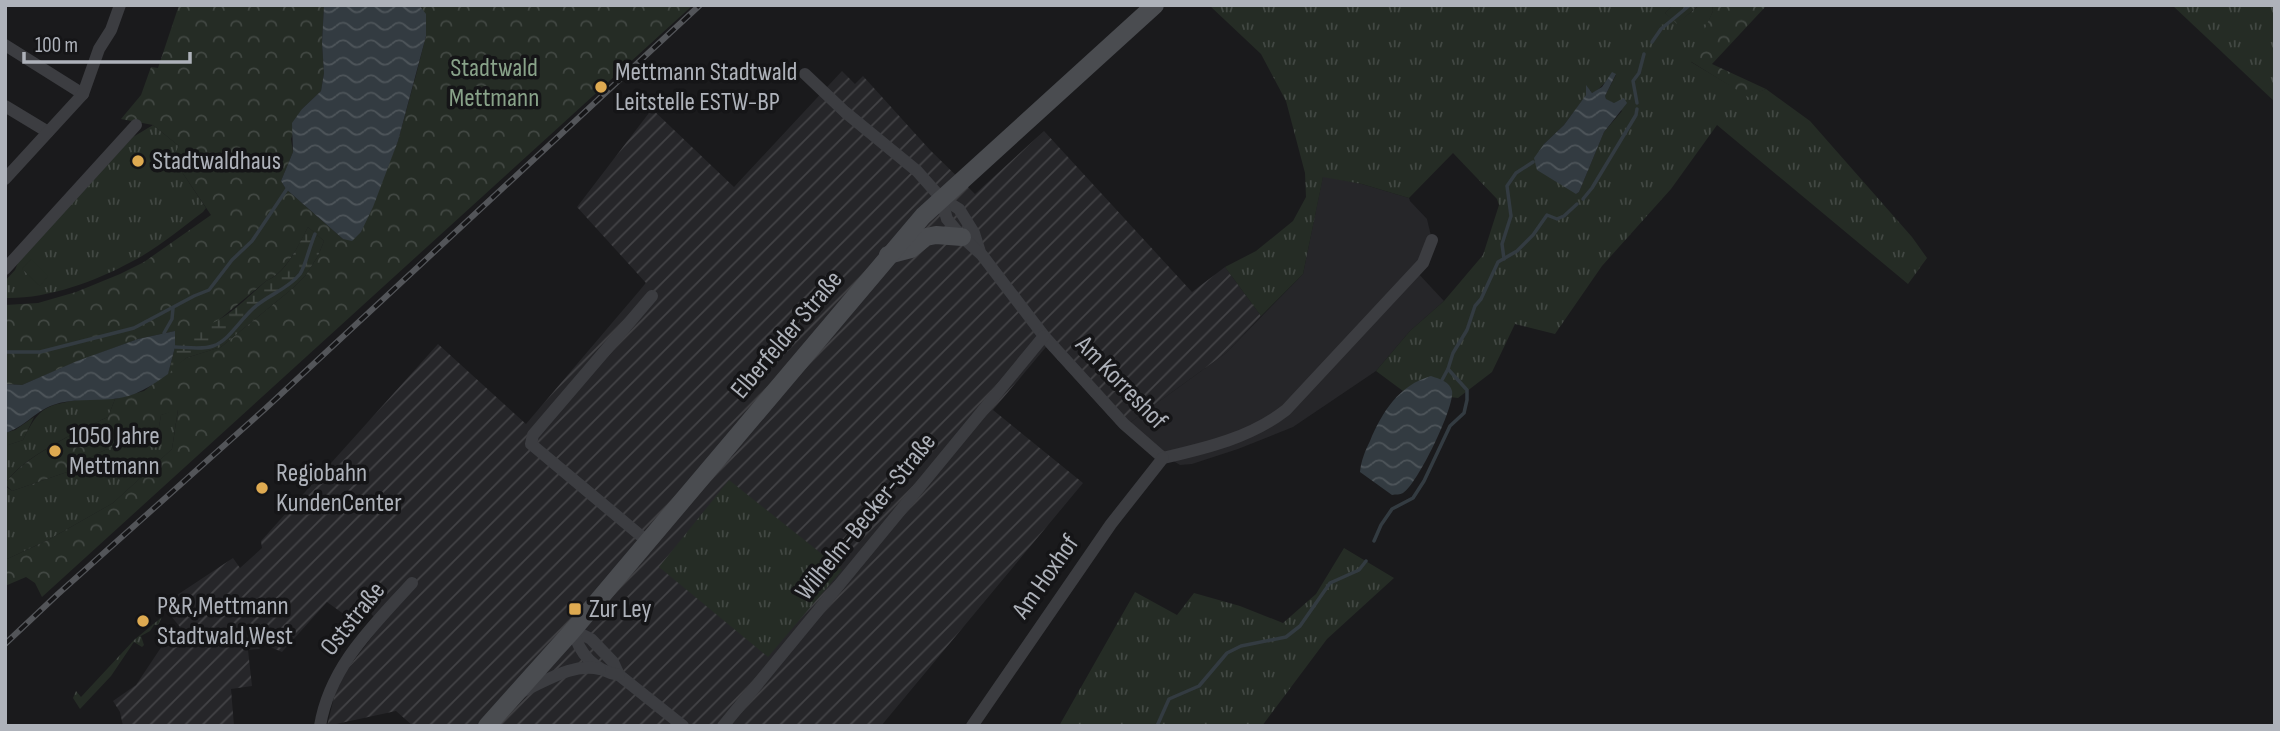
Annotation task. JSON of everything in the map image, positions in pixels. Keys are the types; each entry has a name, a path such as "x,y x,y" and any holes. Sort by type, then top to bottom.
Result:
{"main road":[{"name":"Elberfelder Straße","path":"486,726 573,630 888,255 941,198 1155,5"},
{"path":"888,255 911,249 926,237 962,237"}],"street":[{"path":"5,179 83,94 99,49 111,30 120,5"},
{"path":"5,45 83,94"},
{"path":"805,75 917,171 941,198"},
{"path":"5,106 48,132"},
{"path":"5,269 136,125"},
{"name":"Am Korreshof","path":"941,198 947,219 982,255 1044,336 1124,424 1163,458 1206,448 1254,431 1286,410 1423,263 1432,240"},
{"name":"Am Korreshof","path":"941,198 959,209 974,233 982,255"},
{"path":"647,541 531,444 533,435 652,296"},
{"name":"Wilhelm-Becker-Straße","path":"723,726 1044,336"},
{"name":"Am Hoxhof","path":"972,726 1111,524 1163,458"},
{"name":"Oststraße","path":"320,726 329,691 339,669 412,583"},
{"path":"573,630 580,651 608,674 619,675"},
{"path":"573,630 591,639 613,662 619,675 683,726"},
{"path":"517,694 550,680 562,671 588,666 600,669"}],"shaded area":[{"path":"842,71 855,84 863,76 930,150 975,194 1044,131 1192,292 1225,267 1261,316 1226,353 1121,429 1046,347 993,410 1083,483 881,726 413,726 396,711 327,726 338,681 382,624 357,601 345,615 327,602 282,652 263,644 259,649 248,650 252,686 231,689 234,726 123,726 120,712 113,701 136,685 164,643 180,627 162,605 233,558 240,568 262,548 261,541 438,344 526,424 646,283 577,207 652,109 734,187"},
{"path":"1323,176 1409,198 1427,219 1432,240 1416,271 1444,301 1410,331 1376,371 1293,427 1238,449 1192,464 1180,465 1121,429 1226,353 1303,274"}],"green space":[{"name":"Stadtwald Mettmann","path":"179,5 324,5 324,73 321,91 302,109 291,139 293,152 281,181 286,189 343,239 361,232 398,141 426,36 419,5 693,5 42,597 35,583 26,577 5,586 5,560 48,540 113,503 172,449 178,410 161,415 159,427 96,454 67,472 12,491 5,484 37,455 108,417 115,399 144,391 186,358 221,347 305,276 324,241 308,227 280,272 214,324 190,332 175,331 138,339 22,385 5,384 5,305 38,303 76,292 120,274 144,262 211,215 182,172 169,164 179,146 153,125 121,119 141,95 151,67 158,68"},
{"path":"1209,5 1673,5 1665,13 1677,23 1700,5 1712,5 1713,11 1691,62 1748,96 1766,89 1810,121 1912,237 1927,258 1908,284 1717,125 1671,189 1602,266 1555,334 1515,324 1492,372 1458,398 1403,391 1376,371 1410,331 1444,301 1483,255 1499,205 1497,199 1453,153 1409,198 1362,184 1323,177 1303,274 1261,316 1225,267 1256,251 1293,221 1306,197 1305,173 1286,101 1261,54","holes":["1616,75 1605,96 1606,100 1622,111 1604,132 1576,194 1544,144 1564,125 1590,90 1592,93 1596,91"]},
{"path":"1673,5 1699,5 1677,24 1665,13"},
{"path":"1712,5 1767,5 1712,64 1766,89 1748,97 1690,61 1713,11"},
{"path":"2172,5 2275,5 2275,102"},
{"path":"153,125 179,146 170,164 182,172 206,208 203,212 150,251 102,276 37,296 5,298 5,281 15,270 20,258 133,137"},
{"path":"308,227 324,241 305,276 221,347 186,358 168,374 175,347 175,331 202,328 225,316 280,272"},
{"path":"31,259 48,276 40,286 22,269"},
{"path":"82,399 115,399 108,417 67,437 23,464 5,484 5,446 23,440 34,420 45,409"},
{"path":"178,409 172,449 113,503 48,540 5,560 5,486 12,491 67,472 96,454 159,427 161,415"},
{"path":"34,417 23,440 5,446 5,433 15,430"},
{"path":"729,480 842,570 768,657 659,567"},
{"path":"1344,548 1394,578 1327,639 1262,726 1059,726 1135,592 1177,615 1194,593 1240,606 1283,623 1316,594"},
{"path":"162,617 158,625 154,625 141,636 144,645 142,647 134,642 111,676 80,709 73,698 76,691 81,697 134,640"}],"water":[{"path":"324,5 419,5 426,14 426,36 398,141 373,207 361,232 352,241 343,239 286,189 281,181 293,152 292,123 321,91 324,73"},
{"path":"1612,72 1616,74 1606,99 1614,103 1624,98 1627,103 1604,132 1576,194 1537,170 1534,158 1564,125 1586,95 1586,85 1592,93 1602,87"},
{"path":"175,331 175,347 168,374 149,387 121,398 53,405 5,433 5,384 22,385 138,339"},
{"path":"1431,376 1444,381 1451,388 1448,413 1417,476 1403,493 1392,495 1360,472 1364,456 1380,420 1393,401 1410,386"}],"waterway":[{"path":"1652,42 1661,29 1690,5"},
{"path":"1637,103 1633,81 1639,73 1644,54"},
{"path":"1583,199 1636,115 1637,109"},
{"path":"1504,259 1502,244 1511,216 1507,186 1516,173 1533,162"},
{"path":"5,352 40,352 134,328 209,290 232,260 252,241 289,186"},
{"path":"1374,541 1392,509 1413,498 1450,426 1464,413 1467,390 1448,369 1453,353 1467,330 1475,306 1498,262 1517,251 1547,215 1557,219 1577,204"},
{"path":"175,347 209,347 224,339 256,306 290,284 300,274 315,234"},
{"path":"164,333 172,319 173,308"},
{"path":"1442,380 1448,369"},
{"path":"1157,726 1169,699 1199,686 1227,653 1241,646 1286,637 1300,626 1330,583 1359,570 1366,561"}],"railway":[{"path":"5,644 266,408 700,5"}],"place":[{"name":"Mettmann Stadtwald Leitstelle ESTW-BP","path":"601,87"},
{"name":"Stadtwaldhaus","path":"138,161"},
{"name":"1050 Jahre Mettmann","path":"55,451"},
{"name":"Regiobahn KundenCenter","path":"262,488"},
{"name":"Zur Ley","path":"575,609"},
{"name":"P&R,Mettmann Stadtwald,West","path":"143,621"}]}
